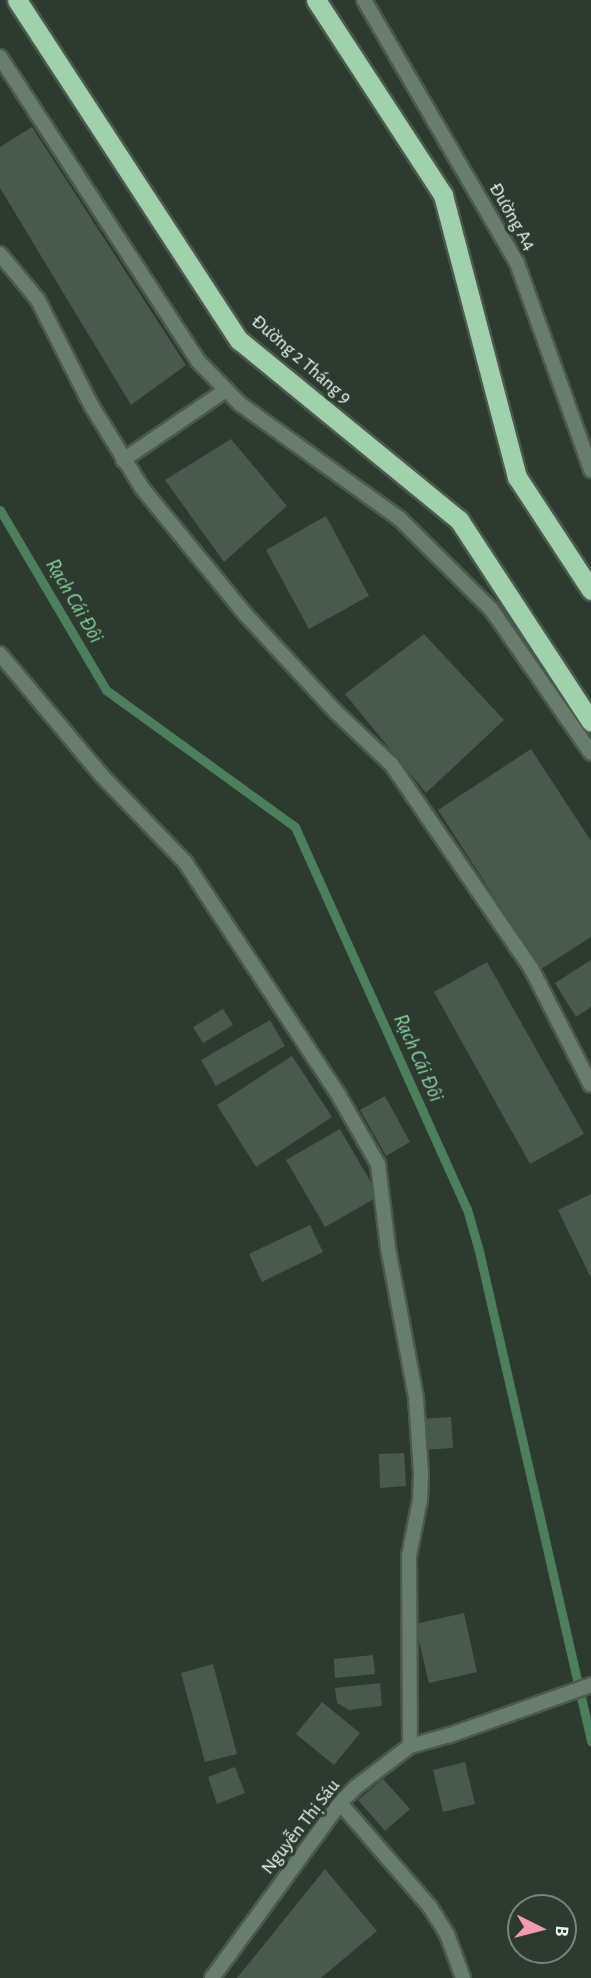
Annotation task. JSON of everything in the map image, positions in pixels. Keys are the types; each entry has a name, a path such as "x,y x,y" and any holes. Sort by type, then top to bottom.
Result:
{"highway":[{"name":"Đường 2 Tháng 9","path":"18,0 239,340 459,520 591,722"},
{"path":"316,0 443,195 517,477 591,590"}],"street":[{"name":"Đường A4","path":"364,0 517,263 591,470"},
{"path":"0,57 198,361 240,404 400,519 473,591 491,609 591,753"},
{"path":"0,254 43,308 123,460 245,614 336,712 392,765 531,968 591,1085"},
{"path":"123,460 226,390"},
{"path":"0,654 102,776 185,862 338,1094 378,1164 383,1181 387,1237 416,1398 421,1473 420,1500 409,1556 410,1745"},
{"name":"Nguyễn Thị Sáu","path":"212,1978 340,1803 410,1745 450,1735 591,1685"},
{"path":"340,1803 430,1907 447,1934 463,1978"}],"building":[{"path":"32,127 186,365 131,405 0,188 0,147"},
{"path":"231,439 287,506 224,562 165,480"},
{"path":"326,516 369,596 309,629 266,550"},
{"path":"424,634 504,720 426,793 345,694"},
{"path":"531,749 591,841 591,937 541,969 438,810"},
{"path":"591,960 591,1007 576,1017 555,983"},
{"path":"487,962 584,1134 530,1164 434,992"},
{"path":"223,1009 233,1025 203,1043 193,1027"},
{"path":"270,1020 285,1046 216,1086 201,1060"},
{"path":"292,1056 332,1117 256,1167 217,1105"},
{"path":"385,1096 410,1142 386,1156 360,1110"},
{"path":"340,1129 379,1196 325,1227 286,1160"},
{"path":"591,1194 591,1278 558,1210"},
{"path":"310,1225 323,1252 262,1282 249,1254"},
{"path":"451,1417 453,1448 421,1450 419,1419"},
{"path":"404,1453 406,1486 380,1488 379,1454"},
{"path":"464,1613 477,1672 429,1683 415,1624"},
{"path":"373,1655 375,1674 335,1678 334,1659"},
{"path":"213,1664 237,1754 205,1762 181,1673"},
{"path":"380,1683 382,1706 349,1710 337,1703 335,1688"},
{"path":"322,1702 360,1733 334,1765 296,1734"},
{"path":"465,1762 475,1804 443,1812 433,1770"},
{"path":"235,1767 245,1793 217,1804 208,1777"},
{"path":"383,1779 410,1809 385,1831 358,1800"},
{"path":"325,1869 377,1931 321,1978 237,1978"}],"waterway":[{"name":"Rạch Cái Đôi","path":"0,510 106,690 295,827 467,1209 479,1251 591,1741"}]}
